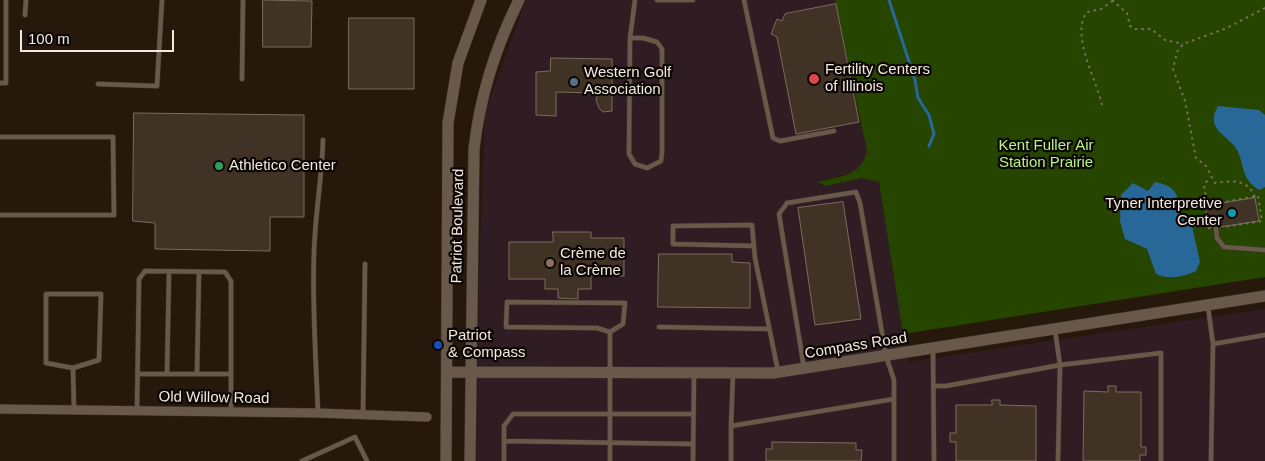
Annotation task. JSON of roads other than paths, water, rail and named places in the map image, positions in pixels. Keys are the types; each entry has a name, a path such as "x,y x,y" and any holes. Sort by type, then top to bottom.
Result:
{"main road":[{"name":"Patriot Boulevard","path":"446,461 448,122 458,63 481,0"},
{"name":"Patriot Boulevard","path":"470,461 472,188 478,113 497,46 519,0"},
{"name":"Compass Road","path":"447,372 733,374 778,372 1265,296"}],"street":[{"name":"Old Willow Road","path":"0,409 318,413 427,417"}],"lane":[{"path":"0,83 6,83 6,0"},
{"path":"25,15 26,0"},
{"path":"98,84 157,86 162,0"},
{"path":"242,79 243,0"},
{"path":"630,38 643,38 657,42 662,49 661,161 647,168 634,164 629,154 630,38 635,0"},
{"path":"657,0 693,0"},
{"path":"744,0 773,138 780,141 834,131"},
{"path":"0,137 113,137 114,215 0,215"},
{"path":"318,413 313,328 314,254 316,201 322,173 323,140"},
{"path":"804,369 779,214 787,203 856,192 860,203 886,356 894,380 894,461"},
{"path":"754,246 673,244 673,226 752,225 754,246 778,372"},
{"path":"1216,228 1217,238 1224,247 1265,250"},
{"path":"363,414 365,264"},
{"path":"137,411 138,279 144,271 225,272 231,281 231,412"},
{"path":"168,374 169,272"},
{"path":"197,374 199,272"},
{"path":"46,294 101,294 99,360 73,368 46,363 46,294"},
{"path":"507,302 625,303 623,324 610,332 597,328 506,328 507,302"},
{"path":"1208,305 1213,344 1212,461"},
{"path":"659,328 769,330"},
{"path":"1055,330 1060,365 1058,461"},
{"path":"610,332 610,461"},
{"path":"1213,344 1265,335"},
{"path":"933,349 934,461"},
{"path":"934,386 946,386 1060,365 1161,353 1161,461"},
{"path":"73,368 74,410"},
{"path":"692,461 694,373"},
{"path":"138,374 231,374"},
{"path":"731,461 733,374"},
{"path":"731,426 894,399"},
{"path":"504,461 504,426 513,414 694,414"},
{"path":"302,461 355,437 367,461"},
{"path":"504,441 693,444"}],"water":[{"path":"1218,106 1259,110 1265,115 1265,187 1259,190 1250,182 1245,174 1239,154 1231,142 1216,128 1214,115"},
{"path":"1155,182 1171,188 1175,192 1180,214 1192,226 1200,262 1196,271 1171,277 1156,274 1147,249 1125,239 1120,221 1121,195 1133,183 1148,191"}],"waterway":[{"path":"889,0 915,80 918,98 929,115 934,134 929,146"}],"place":[{"name":"Fertility Centers of Illinois","path":"814,79"},
{"name":"Western Golf Association","path":"574,82"},
{"name":"Athletico Center","path":"219,166"},
{"name":"Tyner Interpretive Center","path":"1232,213"},
{"name":"Crème de la Crème","path":"550,263"},
{"name":"Patriot & Compass","path":"438,345"}],"park label":[{"name":"Kent Fuller Air Station Prairie","path":"1046,154"}]}
